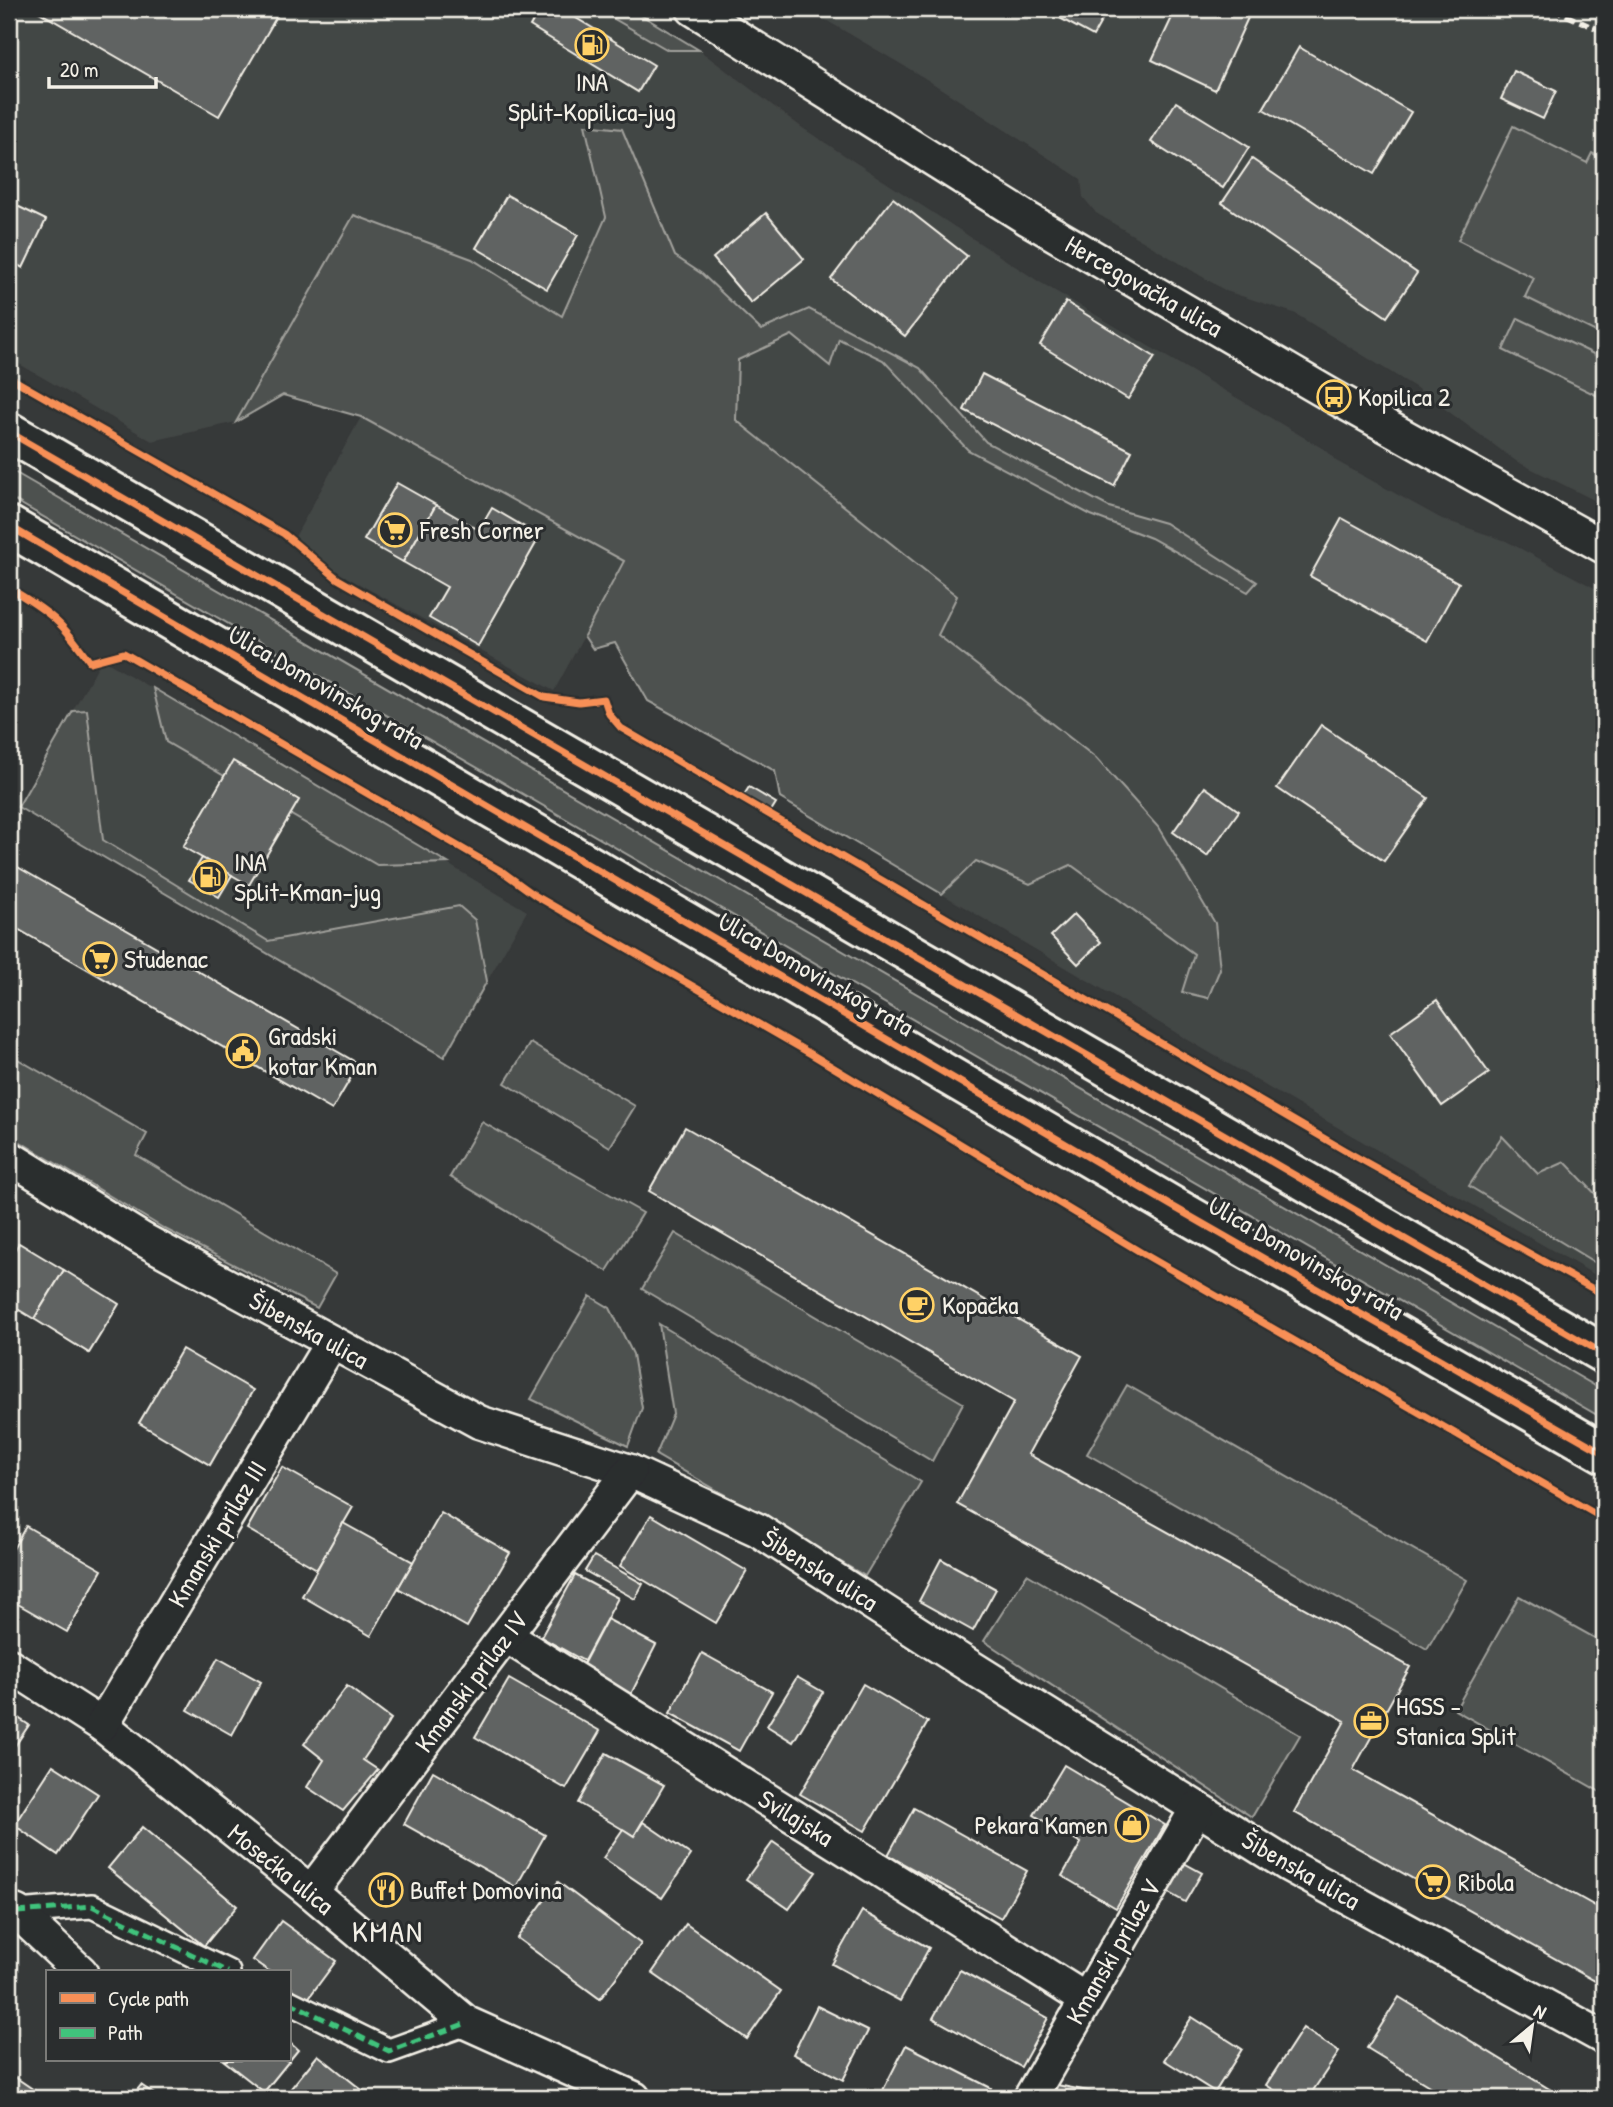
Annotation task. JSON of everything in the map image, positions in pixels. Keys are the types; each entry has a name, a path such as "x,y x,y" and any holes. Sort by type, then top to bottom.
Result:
{"main road":[{"path":"9,432 1604,1354"},
{"name":"Ulica Domovinskog rata","path":"9,526 1148,1192 1604,1453"}],"street":[{"name":"Hercegovačka ulica","path":"693,9 1028,219 1324,392 1604,547"},
{"name":"Šibenska ulica","path":"9,1157 142,1239 479,1422 630,1471 758,1530 1288,1865 1604,2038"},
{"name":"Kmanski prilaz III","path":"102,1725 331,1343"},
{"name":"Kmanski prilaz IV","path":"311,1892 630,1471"},
{"name":"Svilajska","path":"506,1636 1085,1999"},
{"name":"Mosećka ulica","path":"9,1665 102,1725 311,1892 467,2023 634,2098"},
{"name":"Kmanski prilaz V","path":"1030,2098 1197,1808"},
{"path":"13,1911 92,1906 224,1970"},
{"path":"13,1911 79,1970"},
{"path":"290,2002 389,2051 467,2023"}],"shaded area":[{"path":"9,9 631,9 699,50 804,129 1038,281 1327,451 1336,461 1442,519 1506,541 1604,593 1604,1280 1276,1092 942,894 976,861 1030,884 1071,865 1194,954 1182,992 1220,969 1096,758 938,635 956,596 736,420 738,359 792,334 830,365 838,339 883,359 968,450 1091,515 1151,538 1165,523 1109,507 986,442 920,368 809,309 761,330 702,274 675,256 635,161 561,316 472,259 354,216 236,422 152,441 9,358"},
{"path":"597,9 631,9 699,50 668,50"},
{"path":"807,9 1604,9 1604,505 1516,461 1415,387 1294,313 1226,291 1096,213 1083,197 1081,179 923,77"},
{"path":"585,125 622,129 675,256 702,274 761,330 809,309 920,368 986,442 1109,507 1165,523 1257,582 1248,592 1151,538 1091,515 968,450 883,360 839,339 830,366 792,335 738,360 736,420 957,596 938,635 1096,758 1158,827 1215,923 1220,969 1208,998 1182,992 1194,954 1071,865 1030,884 976,861 942,894 780,798 775,771 648,701 615,643 593,649 584,636 624,561 361,417 283,395 236,422 354,215 472,259 562,316 606,217"},
{"path":"1513,126 1587,163 1592,153 1604,159 1604,336 1525,297 1534,278 1458,240"},
{"path":"1518,318 1604,359 1604,399 1503,350"},
{"path":"361,417 625,561 554,691 290,546"},
{"path":"9,469 1604,1391 1604,1419 9,497"},
{"path":"102,659 527,911 444,1057 18,807"},
{"path":"153,688 448,863 377,865 166,742"},
{"path":"87,710 103,840 268,941 459,906 475,920 487,981 444,1057 18,807 73,711"},
{"path":"530,1043 635,1106 610,1147 505,1083"},
{"path":"9,1054 147,1134 136,1155 336,1274 317,1308 163,1228 9,1135"},
{"path":"482,1122 643,1213 607,1271 450,1177"},
{"path":"1502,1136 1538,1174 1565,1162 1604,1203 1604,1268 1469,1186"},
{"path":"675,1233 963,1403 932,1461 642,1289"},
{"path":"590,1296 610,1308 633,1354 642,1408 628,1446 531,1399"},
{"path":"659,1324 921,1482 865,1576 656,1455 673,1414"},
{"path":"1127,1385 1467,1580 1427,1649 1087,1454"},
{"path":"1027,1574 1300,1735 1252,1817 984,1641"},
{"path":"1519,1596 1604,1643 1604,1794 1455,1710"}],"building":[{"path":"34,9 281,9 219,116"},
{"name":"INA Split-Kopilica-jug","path":"540,9 561,9 654,65 638,92 530,26"},
{"path":"1043,9 1108,9 1093,36"},
{"path":"1176,9 1252,9 1215,90 1152,60"},
{"path":"1299,47 1411,112 1374,174 1263,109"},
{"path":"1514,71 1556,91 1543,119 1501,99"},
{"path":"1176,102 1249,147 1223,188 1151,142"},
{"path":"1252,159 1417,273 1387,317 1222,203"},
{"path":"507,195 578,235 547,289 476,248"},
{"path":"893,198 967,256 905,336 831,279"},
{"path":"9,202 46,220 23,268 9,260"},
{"path":"766,213 804,259 751,303 713,258"},
{"path":"1066,302 1155,357 1128,399 1040,345"},
{"path":"982,374 1132,451 1114,486 964,410"},
{"path":"397,483 436,505 403,562 364,540"},
{"path":"436,505 479,530 492,508 540,536 478,646 429,618 447,587 403,562"},
{"path":"1342,518 1459,583 1427,641 1310,576"},
{"path":"1321,725 1428,798 1384,861 1277,788"},
{"path":"233,761 299,800 249,885 183,847"},
{"path":"749,787 776,803 771,811 744,795"},
{"path":"1205,787 1239,811 1207,856 1173,832"},
{"name":"INA Split-Kman-jug","path":"202,858 232,875 219,897 189,880"},
{"path":"9,862 359,1064 332,1110 9,924"},
{"path":"1074,914 1101,942 1078,964 1051,936"},
{"path":"1437,1000 1489,1073 1442,1106 1390,1033"},
{"path":"685,1127 1082,1356 1028,1454 1410,1667 1353,1770 1604,1911 1604,1986 1294,1812 1345,1721 957,1504 1014,1402 649,1191"},
{"path":"19,1243 64,1270 34,1319 9,1304 9,1260"},
{"path":"64,1270 119,1304 89,1353 34,1319"},
{"path":"182,1349 253,1390 210,1465 139,1423"},
{"path":"282,1467 353,1507 317,1569 247,1529"},
{"path":"441,1513 510,1553 467,1627 398,1588"},
{"path":"651,1515 747,1571 716,1623 620,1566"},
{"path":"343,1523 413,1562 371,1636 302,1596"},
{"path":"26,1526 102,1570 67,1632 9,1599 9,1556"},
{"path":"594,1556 643,1584 635,1599 585,1571"},
{"path":"941,1559 996,1589 973,1631 919,1601"},
{"path":"575,1575 618,1598 584,1661 541,1637"},
{"path":"607,1619 656,1645 631,1694 581,1668"},
{"path":"702,1653 772,1692 739,1751 670,1713"},
{"path":"218,1658 261,1682 232,1735 188,1710"},
{"path":"797,1677 823,1692 793,1742 767,1726"},
{"path":"509,1679 600,1731 566,1789 475,1737"},
{"path":"863,1684 928,1722 865,1831 800,1794"},
{"path":"347,1686 391,1719 363,1760 378,1770 343,1811 307,1787 324,1760 304,1744"},
{"path":"9,1712 29,1725 9,1755"},
{"path":"606,1753 664,1785 634,1836 578,1803"},
{"path":"53,1765 98,1794 58,1855 14,1825"},
{"path":"1064,1765 1165,1825 1116,1908 1062,1876 1081,1843 1034,1815"},
{"path":"433,1771 545,1835 516,1887 404,1824"},
{"path":"914,1808 1027,1871 1001,1918 888,1855"},
{"path":"643,1822 691,1855 662,1898 603,1858 623,1829 634,1836"},
{"path":"142,1827 237,1906 204,1946 108,1868"},
{"path":"773,1842 816,1872 789,1909 746,1879"},
{"path":"1184,1863 1202,1873 1185,1902 1167,1892"},
{"path":"558,1882 641,1944 600,1999 517,1938"},
{"path":"862,1911 929,1948 900,2001 832,1964"},
{"path":"281,1921 336,1961 307,2000 290,1987 290,1970 267,1970 253,1960"},
{"path":"686,1924 781,1991 747,2039 652,1973"},
{"path":"960,1970 1048,2018 1021,2067 933,2018"},
{"path":"1399,1997 1564,2098 1449,2098 1367,2048"},
{"path":"817,2006 868,2031 843,2080 793,2054"},
{"path":"1192,2017 1242,2049 1215,2092 1164,2060"},
{"path":"1303,2028 1339,2052 1308,2098 1287,2098 1266,2085"},
{"path":"290,2043 298,2050 290,2060"},
{"path":"906,2045 991,2088 985,2098 879,2098"},
{"path":"318,2055 372,2098 283,2098"},
{"path":"226,2062 288,2062 264,2092"},
{"path":"9,2073 46,2098 9,2098"},
{"path":"141,2085 160,2098 131,2098"},
{"path":"1057,2085 1124,2098 1054,2098"}],"railway":[{"path":"1552,9 1604,32"}],"marked path":[{"path":"17,1912 92,1906 224,1970"},
{"path":"290,2002 389,2051 467,2023"}],"cycle path":[{"path":"9,377 284,534 338,579 544,697 579,702 604,699 609,714 621,728 1344,1150 1604,1295"},
{"path":"9,432 1604,1354"},
{"path":"9,526 1172,1206 1604,1453"},
{"path":"9,588 55,619 90,662 124,653 503,872 536,896 811,1054 1142,1253 1604,1519"}],"place":[{"name":"INA Split-Kopilica-jug","path":"592,45"},
{"name":"Kopilica 2","path":"1334,397"},
{"name":"Fresh Corner","path":"395,530"},
{"name":"INA Split-Kman-jug","path":"210,877"},
{"name":"Studenac","path":"100,959"},
{"name":"Gradski kotar Kman","path":"243,1051"},
{"name":"Kopačka","path":"917,1305"},
{"name":"HGSS - Stanica Split","path":"1371,1721"},
{"name":"Pekara Kamen","path":"1132,1825"},
{"name":"Ribola","path":"1433,1882"},
{"name":"Buffet Domovina","path":"386,1890"}],"district":[{"name":"KMAN","path":"388,1932"}]}
